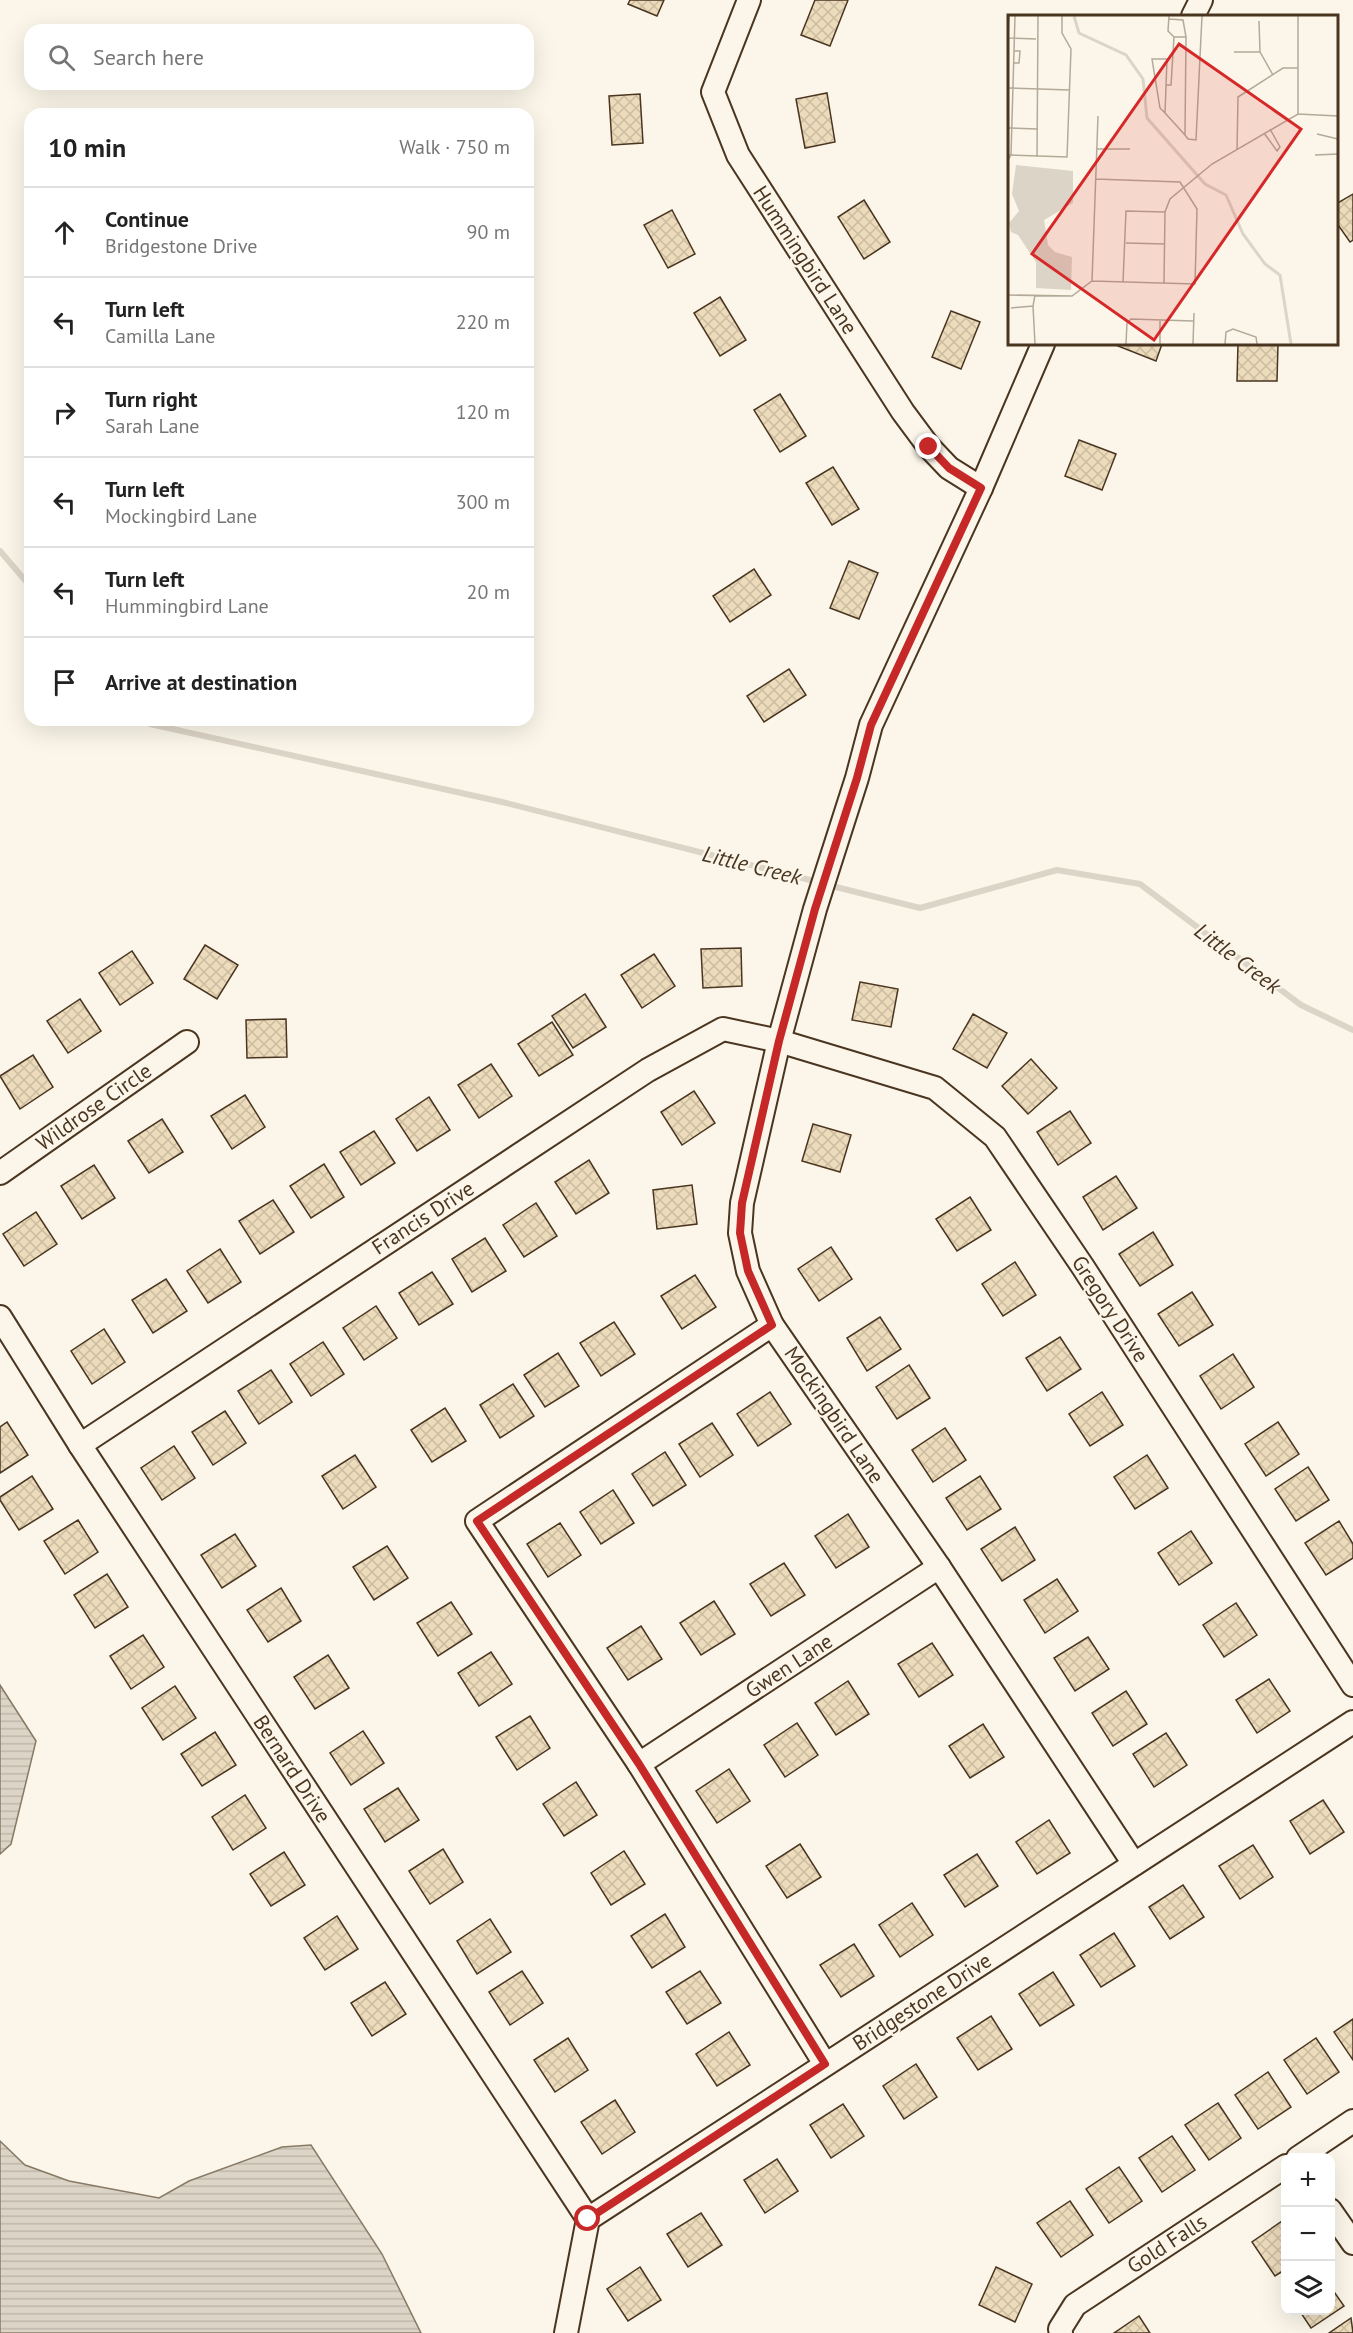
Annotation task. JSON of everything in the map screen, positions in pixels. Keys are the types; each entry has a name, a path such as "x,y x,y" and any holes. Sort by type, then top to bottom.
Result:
{"street":[{"name":"Hummingbird Lane","path":"749,0 713,92 738,155 903,412 929,447 949,468 981,488"},
{"path":"1193,15 1201,0"},
{"name":"Mockingbird Lane","path":"1043,345 981,488 871,725 836,849 815,909 779,1041 742,1203 740,1233 748,1271 772,1325 939,1567 1134,1864"},
{"name":"Francis Drive","path":"80,1445 648,1070 723,1029 779,1041"},
{"name":"Gregory Drive","path":"779,1041 935,1088 995,1137 1083,1267 1353,1685"},
{"name":"Wildrose Circle","path":"0,1173 187,1042"},
{"name":"Bernard Drive","path":"0,1317 80,1445 588,2219"},
{"path":"772,1325 477,1521 639,1764 825,2064"},
{"name":"Gwen Lane","path":"639,1764 939,1567"},
{"name":"Bridgestone Drive","path":"588,2219 1353,1722"},
{"path":"1304,2153 1353,2121"},
{"name":"Gold Falls","path":"1061,2333 1060,2329 1075,2305 1281,2169"},
{"path":"1335,2217 1353,2243"},
{"path":"566,2333 588,2219"}],"shaded area":[{"path":"0,1685 36,1741 11,1844 0,1854"},
{"path":"0,2141 25,2165 69,2181 159,2198 189,2181 282,2147 311,2145 382,2254 421,2333 0,2333"}],"building":[{"path":"630,0 664,0 657,16 628,4"},
{"path":"815,0 848,0 830,46 801,35"},
{"path":"827,93 835,142 805,148 796,99"},
{"path":"640,94 643,143 612,145 609,96"},
{"path":"1353,194 1353,240 1350,242 1338,225 1338,203"},
{"path":"864,200 890,242 864,259 838,217"},
{"path":"672,210 695,254 668,268 644,225"},
{"path":"720,297 746,340 720,356 694,313"},
{"path":"951,311 980,322 961,369 932,357"},
{"path":"1119,345 1162,345 1156,361"},
{"path":"1238,345 1278,345 1277,381 1237,381"},
{"path":"780,394 806,436 780,452 754,410"},
{"path":"1079,440 1116,454 1102,490 1065,476"},
{"path":"833,467 859,509 832,525 806,483"},
{"path":"849,561 878,573 859,619 830,608"},
{"path":"754,569 771,595 730,622 713,596"},
{"path":"789,669 806,695 764,722 747,696"},
{"path":"205,945 238,965 217,999 184,979"},
{"path":"741,948 742,986 703,988 701,949"},
{"path":"132,951 153,983 120,1005 99,973"},
{"path":"654,954 675,986 642,1008 621,975"},
{"path":"860,982 898,989 891,1027 852,1020"},
{"path":"585,994 606,1027 573,1048 552,1016"},
{"path":"80,999 101,1031 68,1053 47,1021"},
{"path":"973,1014 1007,1033 987,1068 953,1049"},
{"path":"286,1019 287,1057 247,1058 246,1020"},
{"path":"552,1022 573,1055 539,1076 518,1044"},
{"path":"33,1055 53,1087 20,1109 0,1076"},
{"path":"1031,1059 1057,1088 1028,1114 1002,1086"},
{"path":"491,1064 512,1096 479,1118 458,1085"},
{"path":"694,1091 715,1123 682,1145 661,1112"},
{"path":"245,1095 265,1127 232,1149 211,1116"},
{"path":"429,1097 450,1130 417,1151 396,1119"},
{"path":"1070,1111 1091,1143 1058,1165 1037,1132"},
{"path":"162,1119 183,1152 149,1173 128,1141"},
{"path":"813,1124 851,1135 840,1172 802,1161"},
{"path":"374,1131 395,1163 361,1185 340,1152"},
{"path":"589,1160 609,1193 576,1214 555,1182"},
{"path":"324,1164 344,1197 311,1218 290,1186"},
{"path":"94,1165 115,1198 82,1219 61,1186"},
{"path":"1116,1176 1137,1208 1103,1230 1083,1197"},
{"path":"692,1185 697,1224 657,1229 653,1190"},
{"path":"970,1197 991,1230 957,1251 936,1219"},
{"path":"273,1200 294,1232 260,1254 239,1221"},
{"path":"536,1203 557,1236 524,1257 503,1225"},
{"path":"36,1212 57,1244 24,1266 3,1234"},
{"path":"1153,1232 1173,1265 1140,1286 1119,1254"},
{"path":"485,1238 506,1271 472,1292 452,1259"},
{"path":"831,1247 852,1279 819,1301 798,1269"},
{"path":"220,1249 241,1282 208,1303 187,1271"},
{"path":"1015,1262 1036,1295 1003,1316 982,1284"},
{"path":"432,1272 453,1304 419,1325 399,1293"},
{"path":"695,1275 716,1307 682,1329 661,1296"},
{"path":"166,1279 187,1311 153,1333 132,1300"},
{"path":"1192,1292 1213,1325 1179,1346 1158,1314"},
{"path":"376,1306 397,1338 364,1360 343,1328"},
{"path":"880,1317 901,1349 867,1371 847,1338"},
{"path":"614,1322 635,1354 601,1376 580,1343"},
{"path":"104,1329 125,1362 92,1384 71,1351"},
{"path":"1060,1337 1081,1369 1047,1391 1026,1358"},
{"path":"323,1342 344,1374 311,1396 290,1364"},
{"path":"558,1353 579,1386 545,1407 524,1375"},
{"path":"1233,1354 1254,1387 1221,1409 1200,1376"},
{"path":"909,1365 930,1398 897,1419 876,1387"},
{"path":"271,1370 292,1402 259,1424 238,1391"},
{"path":"513,1384 534,1416 500,1438 480,1405"},
{"path":"770,1392 791,1424 758,1446 737,1414"},
{"path":"1102,1392 1123,1425 1090,1446 1069,1414"},
{"path":"445,1408 466,1441 432,1462 411,1430"},
{"path":"225,1411 246,1443 213,1465 192,1432"},
{"path":"7,1422 28,1455 0,1473 0,1427"},
{"path":"1278,1422 1299,1454 1266,1476 1245,1444"},
{"path":"712,1423 733,1455 700,1477 679,1444"},
{"path":"945,1428 966,1460 933,1482 912,1450"},
{"path":"174,1446 195,1478 162,1500 141,1468"},
{"path":"665,1452 686,1485 653,1506 632,1474"},
{"path":"355,1455 376,1487 343,1509 322,1476"},
{"path":"1147,1455 1168,1488 1135,1509 1114,1477"},
{"path":"1308,1467 1329,1500 1296,1521 1275,1489"},
{"path":"32,1476 53,1509 19,1530 0,1497"},
{"path":"980,1476 1001,1509 967,1530 946,1498"},
{"path":"613,1490 634,1523 601,1544 580,1512"},
{"path":"848,1514 869,1547 836,1568 815,1536"},
{"path":"78,1520 98,1552 65,1574 44,1541"},
{"path":"1339,1521 1353,1544 1353,1558 1326,1575 1305,1543"},
{"path":"560,1523 581,1555 548,1577 527,1544"},
{"path":"1015,1527 1035,1560 1002,1581 981,1549"},
{"path":"1191,1531 1212,1563 1179,1585 1158,1553"},
{"path":"235,1534 256,1566 222,1588 201,1555"},
{"path":"387,1546 408,1578 374,1600 353,1567"},
{"path":"784,1563 805,1595 771,1616 750,1584"},
{"path":"107,1574 128,1607 95,1628 74,1595"},
{"path":"1057,1579 1078,1611 1045,1633 1024,1600"},
{"path":"281,1588 301,1621 268,1642 247,1610"},
{"path":"714,1601 735,1634 701,1655 680,1623"},
{"path":"451,1602 472,1634 438,1656 417,1623"},
{"path":"1236,1603 1257,1635 1224,1657 1203,1625"},
{"path":"641,1626 662,1659 628,1680 607,1648"},
{"path":"143,1635 164,1667 131,1689 110,1656"},
{"path":"1088,1637 1109,1669 1075,1691 1054,1658"},
{"path":"932,1643 953,1675 919,1697 898,1664"},
{"path":"491,1652 512,1684 479,1706 458,1673"},
{"path":"328,1655 349,1688 315,1709 294,1677"},
{"path":"1269,1679 1290,1711 1257,1733 1236,1700"},
{"path":"848,1681 869,1714 836,1735 815,1703"},
{"path":"175,1686 196,1718 163,1740 142,1708"},
{"path":"1126,1691 1147,1724 1113,1746 1092,1713"},
{"path":"530,1716 550,1748 517,1770 496,1737"},
{"path":"797,1723 818,1755 785,1777 764,1745"},
{"path":"983,1724 1004,1757 970,1778 949,1746"},
{"path":"363,1731 384,1763 351,1785 330,1753"},
{"path":"215,1732 236,1765 202,1786 181,1754"},
{"path":"1166,1733 1187,1765 1154,1787 1133,1754"},
{"path":"729,1769 750,1801 717,1823 696,1791"},
{"path":"576,1782 597,1815 564,1836 543,1804"},
{"path":"398,1788 419,1820 385,1842 364,1809"},
{"path":"245,1795 266,1828 233,1850 212,1817"},
{"path":"1323,1800 1344,1832 1310,1854 1290,1821"},
{"path":"1049,1820 1070,1853 1037,1874 1016,1842"},
{"path":"800,1844 821,1877 787,1898 766,1866"},
{"path":"1253,1845 1273,1877 1240,1899 1219,1866"},
{"path":"443,1849 463,1882 430,1904 409,1871"},
{"path":"624,1851 645,1884 611,1905 591,1873"},
{"path":"284,1852 305,1885 271,1906 250,1874"},
{"path":"977,1854 998,1886 965,1907 944,1875"},
{"path":"1183,1885 1204,1917 1170,1939 1149,1907"},
{"path":"912,1903 933,1935 900,1957 879,1925"},
{"path":"665,1914 685,1947 652,1968 631,1936"},
{"path":"337,1916 358,1949 325,1970 304,1938"},
{"path":"490,1919 511,1952 477,1974 457,1941"},
{"path":"1114,1933 1135,1966 1101,1987 1080,1955"},
{"path":"854,1944 874,1976 841,1997 820,1965"},
{"path":"522,1971 543,2003 510,2025 489,1992"},
{"path":"700,1971 721,2003 687,2024 666,1992"},
{"path":"1053,1972 1074,2005 1040,2026 1019,1994"},
{"path":"385,1982 406,2014 372,2036 351,2003"},
{"path":"991,2016 1012,2049 978,2070 957,2038"},
{"path":"1353,2019 1353,2060 1334,2032"},
{"path":"729,2032 750,2065 717,2086 696,2054"},
{"path":"568,2038 588,2070 555,2092 534,2060"},
{"path":"1316,2038 1339,2072 1307,2094 1284,2060"},
{"path":"916,2064 937,2097 904,2119 883,2086"},
{"path":"1268,2072 1291,2107 1258,2129 1235,2095"},
{"path":"615,2100 635,2132 602,2154 581,2122"},
{"path":"1218,2103 1241,2138 1209,2160 1185,2125"},
{"path":"843,2104 864,2136 831,2158 810,2125"},
{"path":"1172,2136 1195,2170 1162,2192 1139,2158"},
{"path":"777,2159 798,2191 765,2213 744,2180"},
{"path":"1119,2167 1142,2201 1109,2223 1086,2189"},
{"path":"1070,2201 1093,2235 1061,2257 1037,2223"},
{"path":"701,2213 722,2245 688,2267 667,2234"},
{"path":"1281,2222 1281,2272 1275,2276 1252,2242"},
{"path":"640,2267 661,2300 628,2321 607,2289"},
{"path":"996,2267 1032,2284 1015,2322 979,2305"},
{"path":"1335,2293 1344,2306 1335,2312"},
{"path":"1302,2315 1330,2315 1311,2328"},
{"path":"1139,2316 1150,2333 1114,2333"},
{"path":"1351,2318 1353,2333 1329,2333"}],"waterway":[{"name":"Little Creek","path":"0,551 24,579"},
{"name":"Little Creek","path":"159,726 502,802 818,882"},
{"name":"Little Creek","path":"828,885 920,908 1057,870 1140,884 1301,1005 1353,1030"}],"route":[{"path":"588,2219 825,2064 639,1764 477,1521 772,1325 748,1271 740,1233 742,1203 779,1041 815,909 836,849 871,725 981,488 949,468 929,447"}]}
